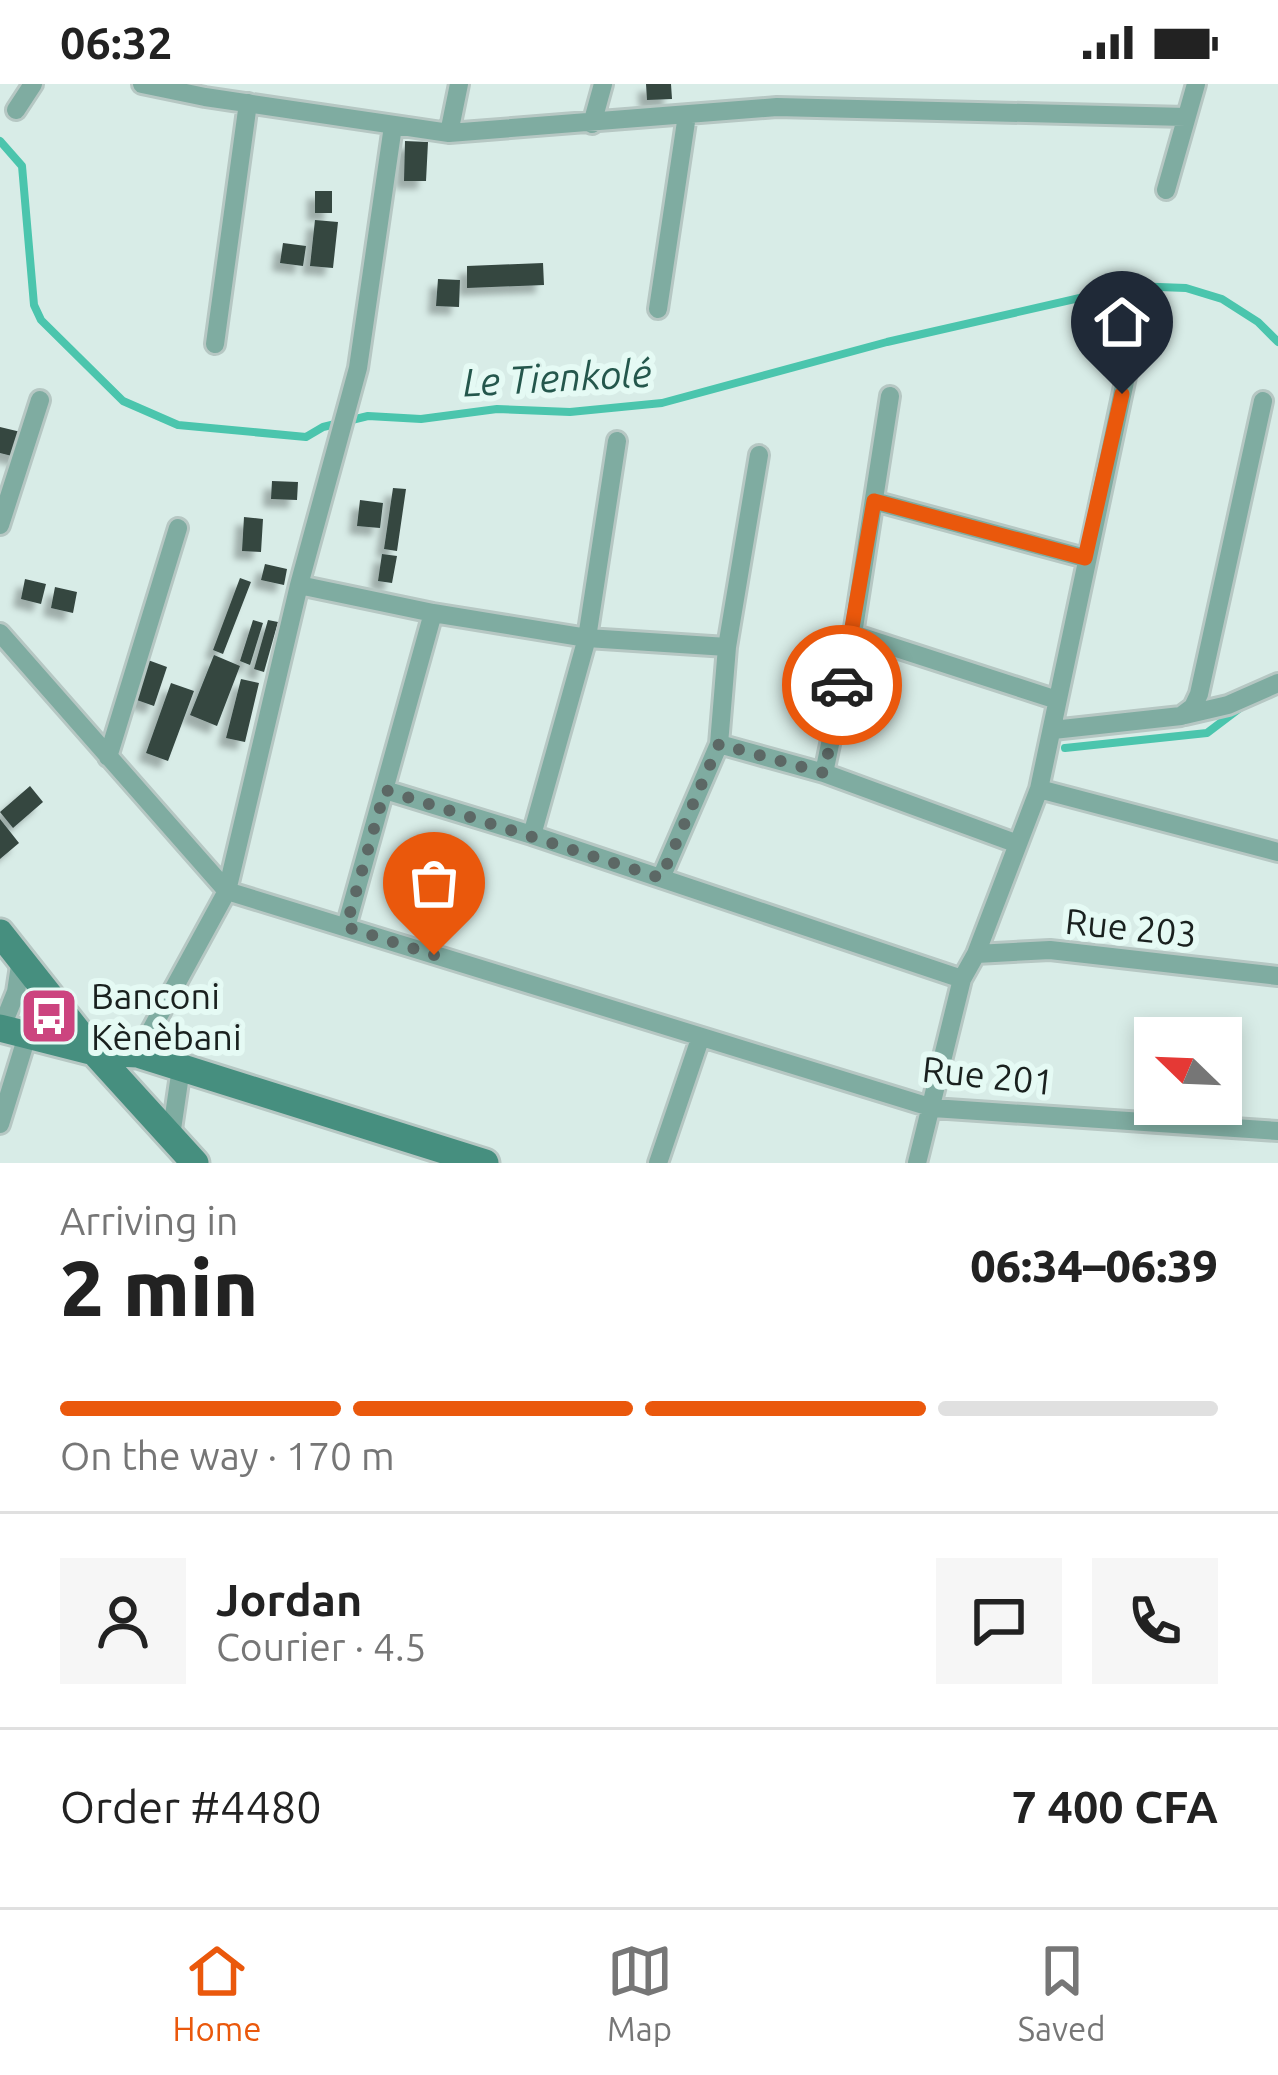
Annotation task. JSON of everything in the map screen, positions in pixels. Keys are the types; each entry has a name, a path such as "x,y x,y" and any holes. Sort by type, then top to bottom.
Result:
{"main road":[{"path":"0,933 94,1052 195,1163"},
{"path":"9,1031 94,1052 138,1054 482,1163"}],"street":[{"path":"16,110 33,84"},
{"path":"142,84 448,133 777,107 1186,117"},
{"path":"448,133 459,84"},
{"path":"592,124 602,84"},
{"path":"777,107 780,84"},
{"path":"1166,190 1196,84"},
{"path":"215,344 248,103"},
{"path":"658,309 687,115"},
{"path":"138,1054 226,891 299,585 358,368 393,126"},
{"path":"917,1163 962,980 1039,789 1131,353"},
{"path":"824,773 853,634 890,397"},
{"path":"0,525 40,400"},
{"path":"1180,716 1199,694 1263,401"},
{"path":"532,835 587,638 617,441"},
{"path":"661,878 719,744 727,647 759,454"},
{"path":"874,501 1085,558"},
{"path":"107,758 178,528"},
{"path":"299,585 587,638 727,647"},
{"path":"346,927 433,613"},
{"path":"0,633 226,891"},
{"path":"853,634 1057,700"},
{"path":"1053,730 1228,706 1278,683"},
{"path":"719,744 824,773 1018,844"},
{"path":"1039,789 1278,851"},
{"path":"385,790 962,980"},
{"name":"Rue 201","path":"226,891 933,1108 1278,1131"},
{"name":"Rue 203","path":"976,954 1051,950 1278,976"},
{"path":"0,1124 21,959"},
{"path":"658,1163 700,1039"},
{"path":"171,1136 181,1068"}],"building":[{"path":"646,84 671,84 672,99 647,100"},
{"path":"405,141 428,142 426,181 404,181"},
{"path":"315,191 332,191 332,213 315,213"},
{"path":"315,220 338,222 333,268 310,266"},
{"path":"283,243 306,246 303,266 280,263"},
{"path":"543,263 544,285 467,288 467,266"},
{"path":"438,279 460,280 459,307 436,306"},
{"path":"0,427 25,433 20,458 0,453"},
{"path":"272,481 298,482 297,500 271,499"},
{"path":"393,488 406,489 397,551 384,549"},
{"path":"360,500 383,503 380,528 357,526"},
{"path":"244,517 263,519 261,552 242,551"},
{"path":"382,554 397,556 392,583 378,581"},
{"path":"265,564 287,569 284,585 261,580"},
{"path":"240,578 251,582 223,654 213,650"},
{"path":"25,579 46,584 41,604 21,599"},
{"path":"55,587 77,592 73,613 51,608"},
{"path":"253,620 263,623 250,665 240,661"},
{"path":"268,620 278,622 264,672 254,669"},
{"path":"214,655 240,666 217,726 190,715"},
{"path":"148,660 167,667 154,706 134,699"},
{"path":"241,679 259,683 245,742 226,738"},
{"path":"171,683 194,691 168,761 146,753"},
{"path":"30,786 43,802 13,828 0,812"},
{"path":"0,819 19,843 0,859"}],"waterway":[{"name":"Le Tienkolé","path":"0,141 22,166 34,305 41,320 123,401 178,425 306,437 323,427 368,416 421,419 497,409 570,412 662,403 887,342 1132,286 1186,288 1222,299 1258,322 1278,342"},
{"path":"1065,748 1207,733 1240,708"}],"way so far":[{"path":"434,955 346,927 385,790 661,878 719,744 824,773 842,685"}],"place":[{"name":"Banconi Kènèbani","path":"49,1016"}],"route":[{"path":"842,685 874,501 1085,558 1122,394"}]}
